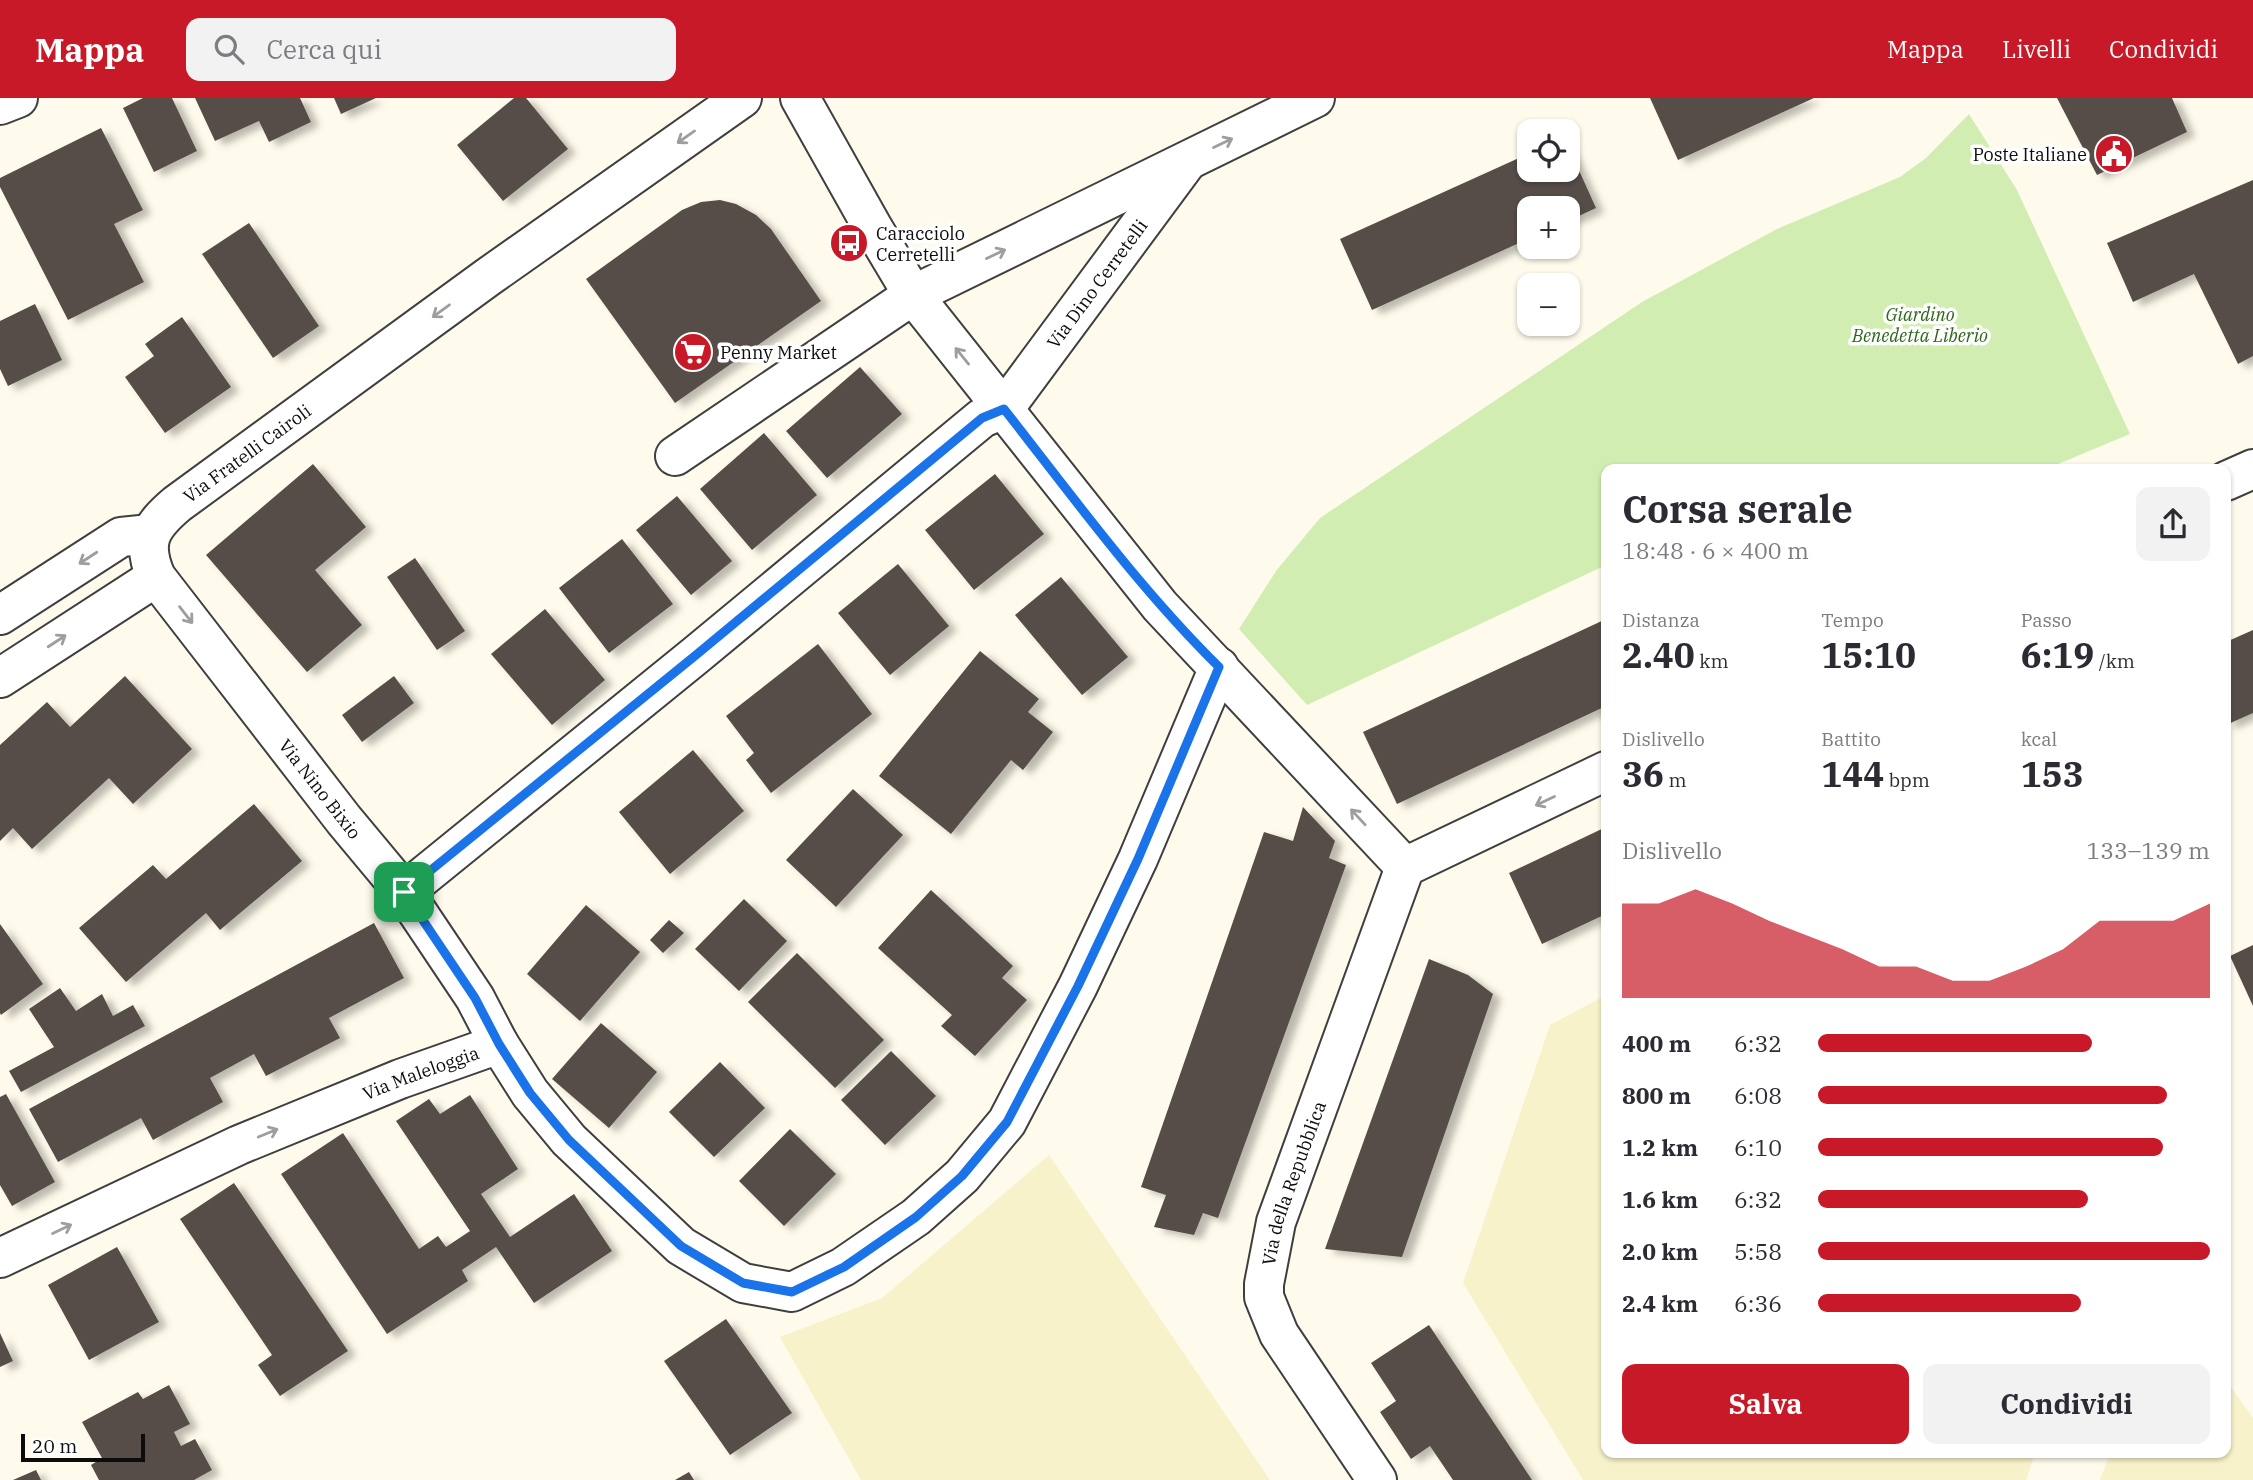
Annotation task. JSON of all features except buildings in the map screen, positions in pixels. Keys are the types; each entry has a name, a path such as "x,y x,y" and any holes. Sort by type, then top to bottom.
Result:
{"street":[{"path":"0,105 18,98"},
{"name":"Via Fratelli Cairoli","path":"150,534 159,519 177,504 496,288 742,98"},
{"path":"800,98 913,295 1160,606 1405,867 1601,773"},
{"name":"Via Dino Cerretelli","path":"675,456 913,295 1315,98"},
{"name":"Via Dino Cerretelli","path":"1004,409 1189,160"},
{"path":"404,892 982,418 1004,409"},
{"path":"2231,479 2253,469"},
{"path":"0,615 121,537 150,534"},
{"name":"Via Nino Bixio","path":"150,534 148,553 156,577 344,820 404,892 475,998 499,1044"},
{"path":"0,678 156,577"},
{"name":"Via Maleloggia","path":"0,1258 239,1145 400,1079 499,1044 530,1093 569,1140 681,1246 743,1283 792,1292 844,1267 916,1217 953,1184 1007,1122 1078,986 1138,859 1219,667"},
{"name":"Via della Repubblica","path":"1377,1480 1279,1334 1264,1297 1264,1284 1276,1222 1405,867"}],"shaded area":[{"path":"1601,998 1601,1458 2033,1458 2026,1480 1583,1480 1463,1283 1550,1025"},
{"path":"1049,1155 1270,1480 861,1480 780,1337 882,1298"},
{"path":"2231,1387 2253,1418 2253,1480 2100,1480 2108,1458 2231,1458"}],"green space":[{"name":"Giardino Benedetta Liberio","path":"1969,114 2017,190 2130,434 2058,464 1601,464 1601,567 1307,705 1239,629 1276,571 1320,518 1642,302 1777,229 1900,177 1926,158"}],"place":[{"name":"Poste Italiane","path":"2114,154"},
{"name":"Caracciolo Cerretelli","path":"849,243"},
{"name":"Penny Market","path":"693,352"}],"route":[{"path":"1004,409 1128,568 1160,606 1219,667 1138,859 1078,986 1007,1122 962,1176 916,1217 844,1267 792,1292 743,1283 681,1246 569,1140 530,1093 446,951 404,892 982,418 1004,409"}]}
